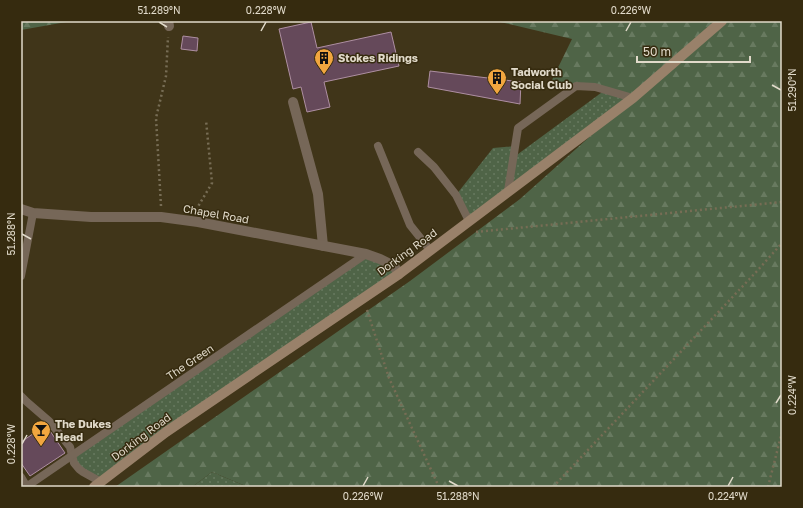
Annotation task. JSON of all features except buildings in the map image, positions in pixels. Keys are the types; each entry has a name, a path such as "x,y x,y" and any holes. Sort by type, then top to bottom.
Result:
{"main road":[{"name":"Dorking Road","path":"98,485 166,432 399,274 633,98 722,21"}],"street":[{"path":"293,102 318,194 323,246"},
{"name":"Chapel Road","path":"21,209 33,213 91,217 161,217 189,221 366,254 394,266 399,274"}],"lane":[{"path":"508,191 518,128 576,86 595,87 633,98"},
{"path":"378,146 410,225 430,250"},
{"path":"418,152 434,167 456,195 469,221"},
{"path":"21,276 33,213"},
{"name":"The Green","path":"27,487 366,254"},
{"path":"21,396 49,421 70,447 74,463 98,485"},
{"path":"21,476 27,487"}],"path":[{"path":"161,217 156,118 166,76 169,24"},
{"path":"189,221 212,183 206,120"},
{"path":"475,232 782,202"},
{"path":"553,487 753,276 782,243"},
{"path":"364,298 389,378 439,487"},
{"path":"768,487 782,432"}],"green space":[{"path":"21,21 72,21 21,30"},
{"path":"496,21 782,21 782,487 248,487 212,472 192,487 115,487 410,281 520,199 633,98 551,82 572,39"},
{"path":"605,90 633,98 469,221 456,195 493,148 515,146 514,157"},
{"path":"366,254 399,274 101,482 83,472 73,455"},
{"path":"212,472 248,487 192,487"}],"place":[{"name":"Stokes Ridings","path":"324,75"},
{"name":"Tadworth Social Club","path":"497,95"},
{"name":"The Dukes Head","path":"41,447"}]}
